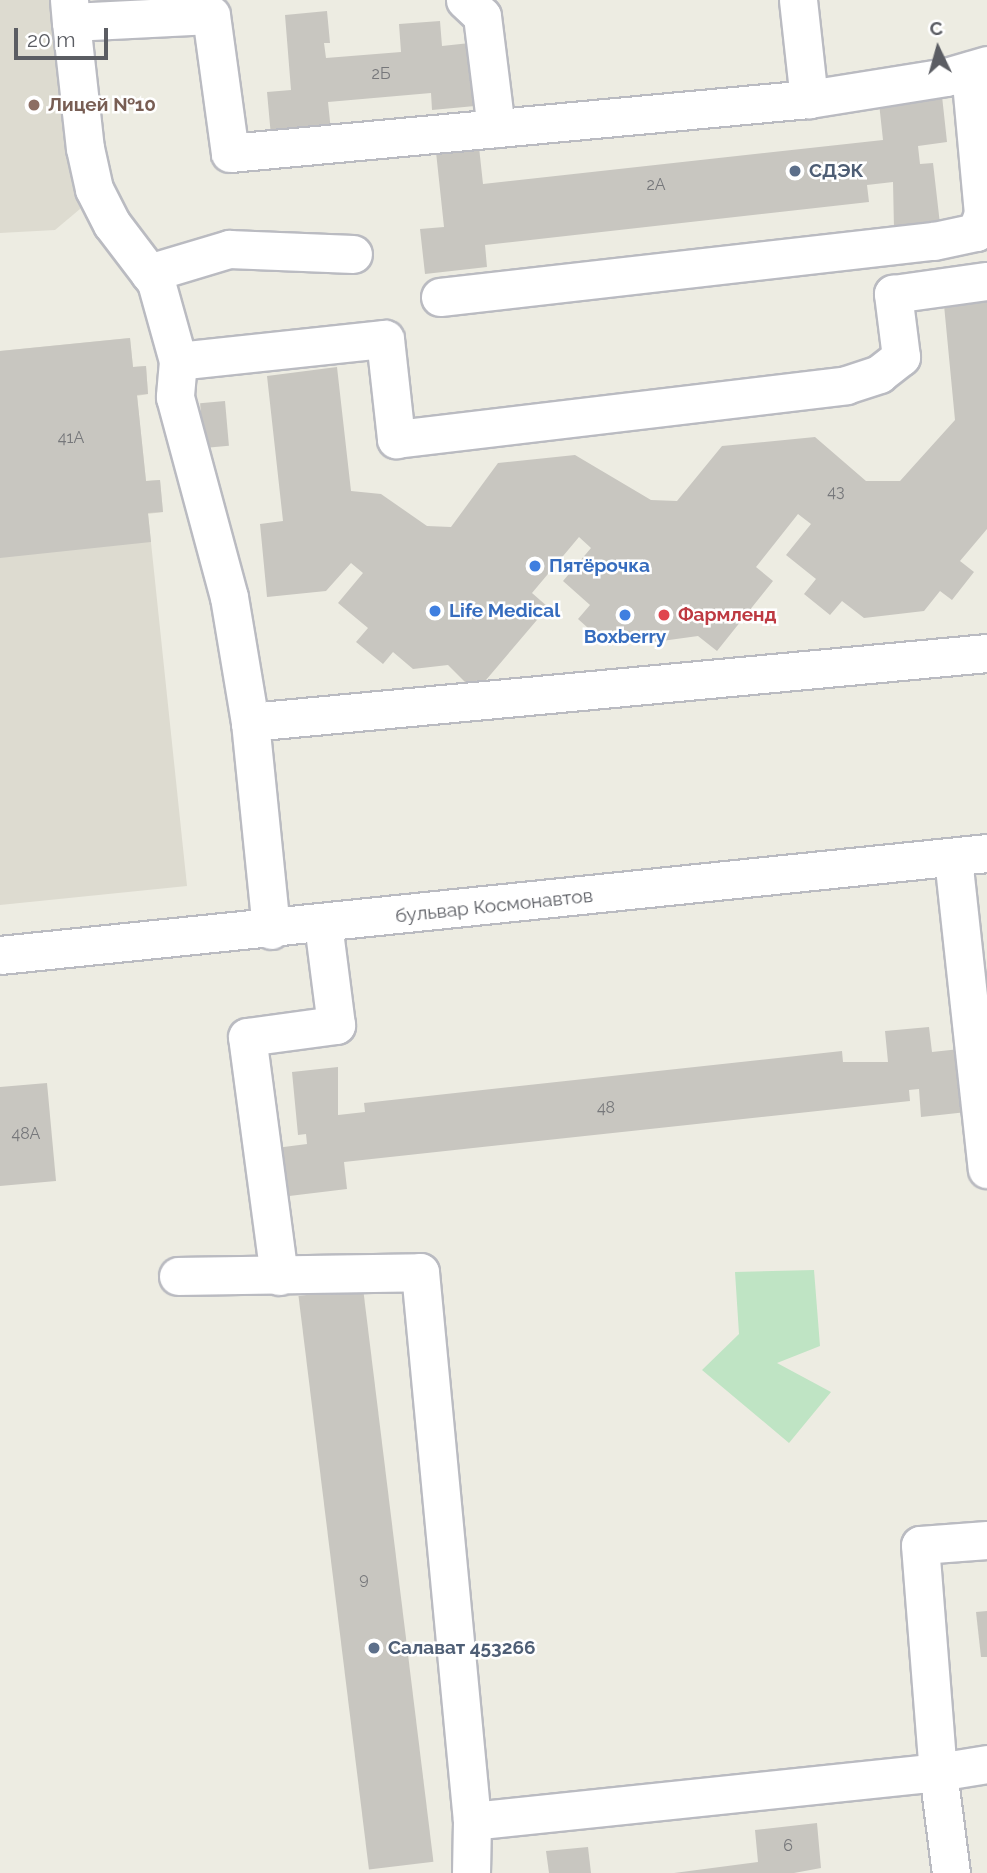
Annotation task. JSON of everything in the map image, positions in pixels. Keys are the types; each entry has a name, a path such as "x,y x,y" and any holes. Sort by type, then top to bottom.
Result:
{"street":[{"path":"465,0 482,16 496,128"},
{"path":"798,0 809,99"},
{"path":"271,930 250,722 229,597 175,397 178,361 149,273 112,224 94,189 85,148 70,11 211,15 230,153 809,99 978,68 984,214 976,232 934,241 440,297"},
{"path":"149,273 229,249 353,254"},
{"path":"178,361 385,339 396,439 846,385 879,374 901,357 892,294 987,281"},
{"path":"250,722 987,653"},
{"path":"970,855 987,1169"},
{"name":"бульвар Космонавтов","path":"0,955 323,925 970,855"},
{"path":"279,1276 247,1037 336,1025 323,925"},
{"path":"178,1276 420,1272 472,1821 471,1873"},
{"path":"951,1873 938,1772 920,1545 987,1539"},
{"path":"472,1821 938,1772 987,1764"}],"shaded area":[{"name":"Лицей №10","path":"0,0 56,0 80,209 55,230 0,233"},
{"path":"130,338 133,367 146,366 148,394 137,396 146,481 160,480 163,512 148,514 187,886 0,905 0,351"}],"green space":[{"path":"814,1270 820,1346 777,1363 831,1392 789,1443 702,1370 739,1334 735,1272"}],"building":[{"path":"327,11 330,43 324,43 326,58 401,52 399,24 440,21 442,46 470,43 475,106 432,110 431,93 328,102 331,131 271,136 267,92 291,90 285,15"},
{"path":"942,96 947,142 918,146 920,164 933,163 940,224 894,229 893,182 867,185 869,202 485,245 487,267 425,274 420,229 444,227 436,152 479,147 483,184 883,140 879,103"},
{"path":"987,301 987,529 960,561 974,572 952,600 940,591 924,611 864,618 842,601 830,615 804,594 816,579 786,555 811,524 798,514 756,567 773,581 717,651 698,636 640,644 623,629 608,646 578,619 590,605 563,581 591,548 579,537 532,593 548,607 486,680 465,682 448,665 413,669 393,652 383,664 356,642 368,628 338,603 363,573 351,563 326,591 267,597 260,524 283,521 267,376 337,367 351,491 381,494 427,526 451,527 498,463 575,455 651,500 677,501 722,446 815,437 866,481 900,481 955,420 944,305"},
{"path":"130,338 133,367 146,366 148,394 137,395 146,481 160,480 163,512 148,513 151,542 0,558 0,351"},
{"path":"225,401 229,446 204,448 200,403"},
{"path":"929,1027 932,1052 960,1049 967,1112 921,1117 919,1089 909,1090 910,1101 344,1162 347,1189 281,1197 276,1148 307,1144 306,1134 298,1135 292,1072 338,1067 338,1115 365,1112 364,1103 842,1051 843,1062 888,1062 885,1031"},
{"path":"47,1083 56,1181 0,1186 0,1087"},
{"path":"363,1288 433,1862 369,1870 298,1296"},
{"path":"987,1611 987,1657 981,1657 976,1612"},
{"path":"817,1823 821,1868 794,1873 674,1873 758,1862 755,1830"},
{"path":"588,1847 591,1873 549,1873 546,1851"}],"place":[{"name":"Лицей №10","path":"34,105"},
{"name":"СДЭК","path":"795,171"},
{"name":"Пятёрочка","path":"535,566"},
{"name":"Life Medical","path":"435,611"},
{"name":"Boxberry","path":"625,615"},
{"name":"Фармленд","path":"664,615"},
{"name":"Салават 453266","path":"374,1648"}]}
